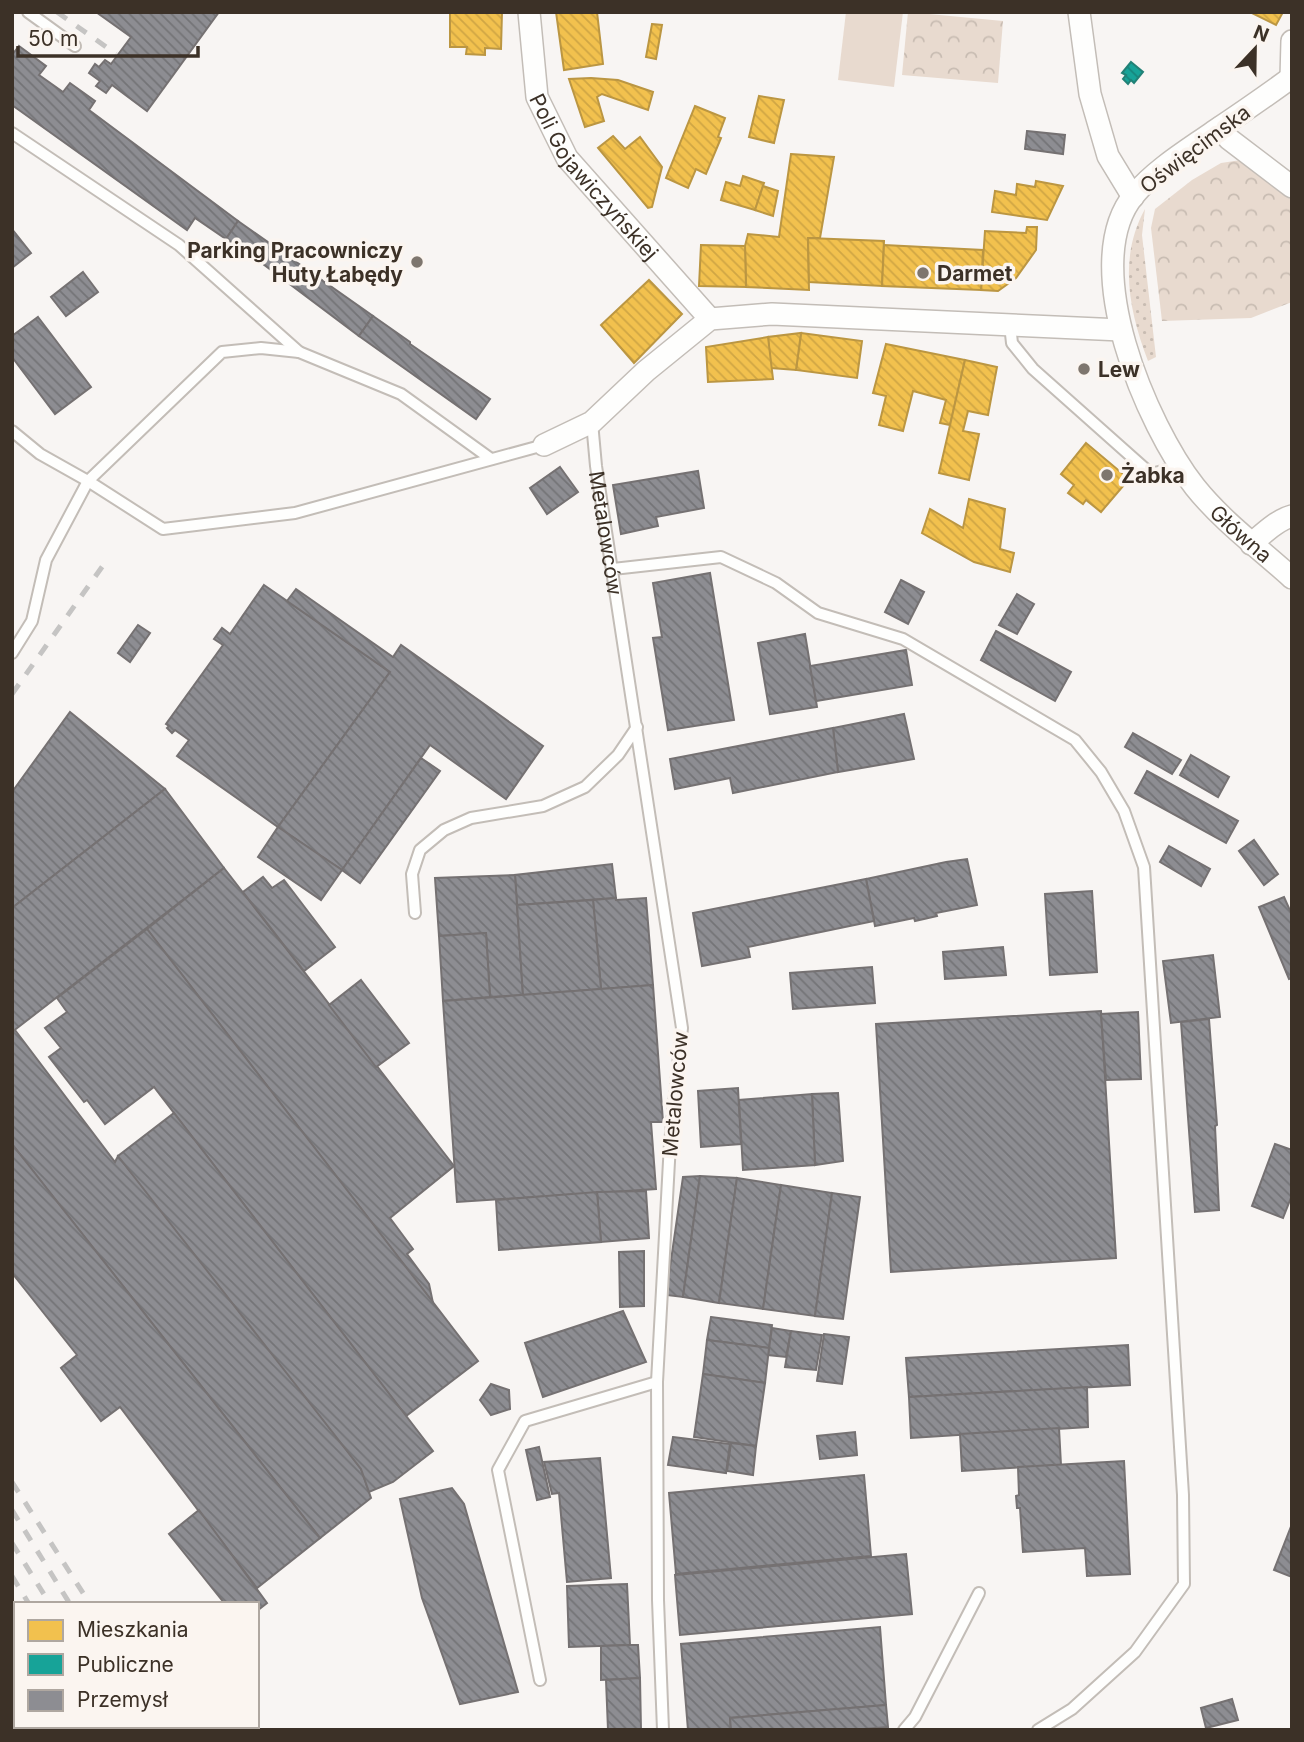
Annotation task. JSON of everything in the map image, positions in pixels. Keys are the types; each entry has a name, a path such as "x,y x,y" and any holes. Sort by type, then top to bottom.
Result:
{"street":[{"name":"Poli Gojawiczyńskiej","path":"529,12 537,97 567,158 710,319"},
{"path":"1079,12 1090,94 1108,156 1133,197"},
{"path":"1291,78 1292,41"},
{"name":"Oświęcimska","path":"1133,197 1157,173 1291,78"},
{"path":"1221,127 1229,139 1292,187"},
{"name":"Główna","path":"1133,197 1121,221 1112,253 1115,299 1121,330 1150,411 1194,486 1251,544 1292,578"},
{"path":"544,445 592,422 646,371 710,319 772,314 1121,330"},
{"path":"1251,544 1286,517 1292,516"}],"lane":[{"path":"28,12 75,46"},
{"path":"12,133 179,245 299,352"},
{"path":"1010,325 1012,343 1033,369 1151,474 1182,466"},
{"path":"12,653 32,621 46,560 88,481 222,352 261,348 299,352 401,394 491,459"},
{"name":"Metalowców","path":"592,422 596,466 682,1028 670,1143 657,1382 658,1601 663,1730"},
{"path":"12,431 40,454 88,481 163,530 295,513 544,445"},
{"path":"613,569 721,557 776,583 818,613 903,639 1075,740 1101,772 1124,811 1144,867 1183,1494 1184,1584 1135,1652 1072,1709 1038,1730"},
{"path":"415,913 412,873 420,850 428,843 444,830 471,818 543,806 585,787 618,755 637,727"},
{"path":"540,1680 498,1470 525,1422 657,1382"},
{"path":"904,1730 915,1717 979,1593"}],"green space":[{"path":"846,12 903,12 894,87 838,80"},
{"path":"908,12 1003,21 998,83 902,75"},
{"path":"1241,160 1292,200 1292,302 1251,318 1162,321 1151,228 1155,209 1192,180 1221,163"},
{"path":"1145,209 1142,235 1156,357 1148,361 1136,323 1129,285 1131,246"}],"building: Mieszkania":[{"path":"450,12 502,12 501,49 485,48 485,55 466,54 467,47 450,47"},
{"path":"556,12 597,12 603,64 564,70"},
{"path":"1250,12 1283,12 1276,25"},
{"path":"652,24 662,25 656,59 646,57"},
{"path":"569,79 618,80 653,92 648,110 602,94 597,97 604,121 585,127"},
{"path":"759,96 784,100 774,143 749,137"},
{"path":"695,106 725,118 718,137 721,138 706,174 696,169 688,188 666,178"},
{"path":"613,136 625,149 640,137 662,167 652,207 648,208 598,148"},
{"path":"791,154 834,157 820,238 808,238 809,290 746,287 745,246 748,234 779,237"},
{"path":"743,176 764,183 755,210 721,200 726,182 740,186"},
{"path":"1036,181 1063,186 1047,220 992,212 995,191 1016,195 1017,184 1035,187"},
{"path":"763,186 778,191 773,216 755,210"},
{"path":"1027,227 1037,227 1036,250 1016,278 998,291 981,290 985,231 1026,233"},
{"path":"808,238 884,241 882,286 809,282"},
{"path":"701,245 745,246 746,287 699,286"},
{"path":"884,245 983,250 981,290 882,286"},
{"path":"649,280 682,314 634,363 601,325"},
{"path":"801,333 862,341 857,378 796,370"},
{"path":"801,333 796,370 771,368 768,337"},
{"path":"768,337 773,379 708,382 706,347"},
{"path":"886,344 965,360 950,425 940,423 946,400 913,391 903,431 879,425 886,396 873,393"},
{"path":"965,360 997,367 988,415 968,411 963,431 979,434 969,480 939,473"},
{"path":"1086,443 1129,479 1101,512 1086,500 1083,504 1068,493 1074,485 1061,474"},
{"path":"969,499 1005,509 1000,549 1014,553 1010,572 974,562 922,533 930,509 963,528"}],"building: Publiczne":[{"path":"1131,62 1143,72 1134,83 1131,80 1128,84 1123,79 1126,75 1122,73"}],"building: Przemysł":[{"path":"96,12 219,12 147,111 112,85 106,93 96,86 100,81 89,73 95,64 99,67 105,60 111,64 131,37"},
{"path":"19,46 46,66 39,75 63,92 70,83 95,101 89,110 238,221 226,239 195,218 187,230 12,105 12,55"},
{"path":"1027,131 1065,135 1063,154 1025,149"},
{"path":"238,221 373,316 359,336 226,239"},
{"path":"12,229 31,253 12,268"},
{"path":"83,272 98,292 66,316 51,297"},
{"path":"373,316 490,399 476,419 359,336"},
{"path":"38,317 91,387 55,414 12,357 12,336"},
{"path":"560,467 578,492 547,514 530,488"},
{"path":"698,471 704,508 656,517 658,526 621,534 613,485"},
{"path":"710,573 734,720 668,730 653,638 662,637 653,583"},
{"path":"901,580 924,592 908,624 885,612"},
{"path":"264,585 390,672 278,827 177,756 189,740 175,730 172,733 166,724 223,645 214,639 222,628 230,634"},
{"path":"296,589 393,657 401,645 543,746 506,799 430,745 342,870 278,827 390,672 287,601"},
{"path":"1017,594 1034,604 1017,634 999,625"},
{"path":"138,625 150,633 130,662 118,653"},
{"path":"996,631 1071,672 1055,701 981,660"},
{"path":"805,634 817,707 770,714 758,643"},
{"path":"906,650 912,685 816,701 810,666"},
{"path":"70,712 165,789 12,908 12,792"},
{"path":"904,714 914,759 838,772 833,728"},
{"path":"833,728 838,772 733,793 730,778 675,789 670,759"},
{"path":"1133,733 1181,760 1172,774 1125,747"},
{"path":"1191,755 1229,777 1218,797 1180,775"},
{"path":"421,758 440,771 360,883 342,870"},
{"path":"1147,771 1238,821 1226,843 1135,793"},
{"path":"165,789 224,868 12,1032 12,908"},
{"path":"278,827 342,870 321,900 258,857"},
{"path":"1254,840 1278,874 1264,885 1239,851"},
{"path":"1169,846 1210,869 1201,886 1160,862"},
{"path":"967,859 977,905 936,913 937,916 915,921 914,918 875,926 866,879"},
{"path":"612,864 616,898 517,905 515,875"},
{"path":"224,868 454,1166 390,1218 413,1249 407,1254 429,1284 433,1303 147,929"},
{"path":"515,875 523,995 490,997 486,933 439,936 435,878"},
{"path":"263,877 272,888 284,880 335,947 304,971 243,892"},
{"path":"866,879 874,921 748,947 750,957 702,966 693,913"},
{"path":"1092,891 1097,972 1050,975 1045,894"},
{"path":"1284,897 1292,915 1292,978 1289,979 1259,907"},
{"path":"646,898 653,985 601,989 593,900"},
{"path":"593,900 601,989 523,995 517,905"},
{"path":"147,929 478,1361 406,1416 154,1087 105,1124 49,1057 61,1048 45,1028 67,1012 57,998"},
{"path":"486,933 490,997 443,1001 439,936"},
{"path":"1003,947 1006,975 945,979 943,952"},
{"path":"1213,955 1220,1017 1171,1023 1163,961"},
{"path":"872,967 875,1003 793,1009 790,973"},
{"path":"361,980 409,1043 376,1067 329,1005"},
{"path":"653,985 663,1122 651,1122 656,1189 457,1202 443,1001"},
{"path":"1101,1011 1116,1258 891,1272 876,1024"},
{"path":"1138,1012 1141,1079 1106,1080 1101,1014"},
{"path":"1209,1019 1217,1125 1219,1210 1195,1212 1181,1022"},
{"path":"15,1030 115,1162 118,1156 134,1176 136,1175 361,1469 371,1498 320,1538 12,1144 12,1032"},
{"path":"738,1088 741,1144 701,1147 698,1091"},
{"path":"838,1093 843,1161 815,1165 812,1094"},
{"path":"812,1094 815,1165 743,1170 739,1100"},
{"path":"174,1113 433,1451 393,1482 369,1492 361,1469 118,1156"},
{"path":"12,1144 320,1538 257,1588 120,1407 101,1421 61,1368 77,1355 12,1273"},
{"path":"1275,1144 1292,1150 1292,1195 1283,1218 1252,1206"},
{"path":"700,1176 683,1297 666,1295 683,1177"},
{"path":"700,1176 737,1178 719,1303 683,1297"},
{"path":"737,1178 781,1185 763,1309 719,1303"},
{"path":"781,1185 832,1193 815,1316 763,1309"},
{"path":"646,1191 649,1238 601,1242 597,1192"},
{"path":"597,1192 601,1242 499,1250 496,1200"},
{"path":"832,1193 860,1197 843,1319 815,1316"},
{"path":"644,1251 644,1306 620,1307 619,1252"},
{"path":"623,1311 646,1362 543,1397 525,1343"},
{"path":"711,1317 772,1325 769,1348 707,1340"},
{"path":"772,1328 791,1331 786,1357 768,1355"},
{"path":"791,1331 822,1335 816,1370 785,1367"},
{"path":"824,1334 849,1337 842,1384 817,1381"},
{"path":"707,1340 769,1348 765,1383 703,1374"},
{"path":"1128,1345 1130,1385 909,1397 906,1358"},
{"path":"703,1374 765,1383 756,1446 694,1437"},
{"path":"491,1384 509,1390 510,1409 491,1415 480,1400"},
{"path":"1087,1387 1088,1427 911,1438 909,1397"},
{"path":"1059,1428 1061,1465 962,1471 960,1434"},
{"path":"855,1432 857,1455 820,1459 817,1436"},
{"path":"673,1437 730,1444 726,1473 668,1465"},
{"path":"731,1443 756,1446 753,1475 727,1471"},
{"path":"539,1447 550,1497 537,1500 526,1450"},
{"path":"600,1458 611,1578 567,1582 559,1493 552,1494 544,1462"},
{"path":"1124,1461 1130,1574 1087,1576 1085,1548 1023,1552 1020,1508 1017,1508 1016,1496 1019,1495 1018,1467"},
{"path":"864,1475 871,1556 676,1574 669,1493"},
{"path":"452,1488 464,1504 518,1692 460,1704 422,1598 400,1499"},
{"path":"199,1510 267,1603 259,1609 259,1602 223,1602 169,1534"},
{"path":"1292,1524 1292,1577 1274,1570"},
{"path":"906,1554 912,1614 680,1635 675,1575"},
{"path":"627,1584 630,1645 569,1647 567,1586"},
{"path":"880,1627 886,1705 730,1718 731,1730 688,1730 681,1644"},
{"path":"638,1645 640,1678 601,1680 601,1646"},
{"path":"640,1678 641,1730 608,1730 606,1680"},
{"path":"1232,1699 1238,1720 1206,1728 1201,1708"},
{"path":"886,1705 888,1727 852,1730 731,1730 730,1718"}],"railway":[{"path":"57,12 116,54"},
{"path":"12,694 109,557"},
{"path":"12,1482 89,1602"},
{"path":"12,1510 69,1602"},
{"path":"12,1543 49,1602"},
{"path":"12,1576 28,1602"},
{"path":"12,1618 14,1622"},
{"path":"12,1656 14,1660"},
{"path":"12,1693 14,1696"}],"place":[{"name":"Parking Pracowniczy Huty Łabędy","path":"417,262"},
{"name":"Darmet","path":"923,273"},
{"name":"Lew","path":"1084,369"},
{"name":"Żabka","path":"1107,475"}]}
